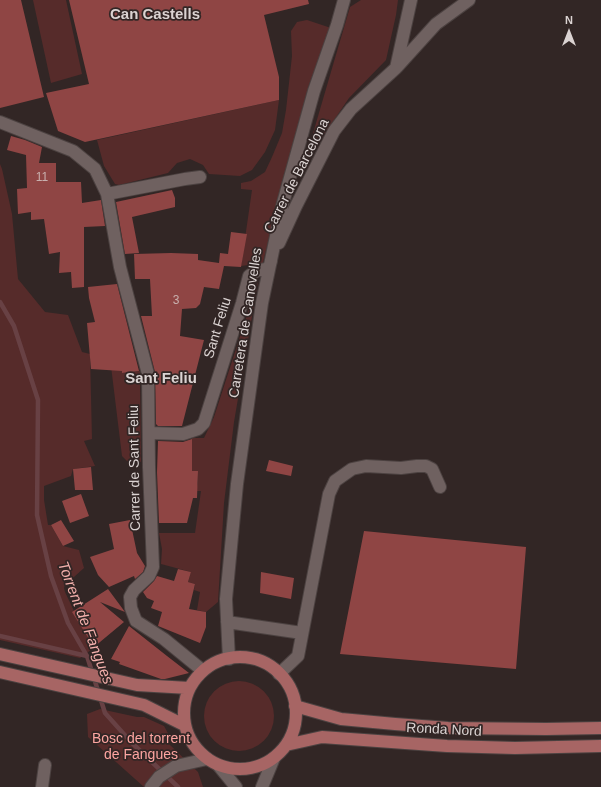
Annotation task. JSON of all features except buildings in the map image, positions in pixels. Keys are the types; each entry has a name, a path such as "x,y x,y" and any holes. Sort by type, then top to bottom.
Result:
{"main road":[{"path":"0,654 137,685 189,688"},
{"path":"235,657 254,658 272,667 290,687 295,706 295,725 286,745 274,758 259,766 239,770 218,765 207,759 193,745 184,725 184,707 189,688 202,670 214,663 228,659 235,657"},
{"path":"0,672 144,705 184,725"},
{"name":"Ronda Nord","path":"295,706 341,719 448,728 601,728"},
{"name":"Ronda Nord","path":"286,745 322,737 454,746 515,748 601,746"}],"street":[{"name":"Carretera de Canovelles","path":"228,659 226,599 237,484 268,268 285,195 314,91 344,0"},
{"path":"396,68 410,0"},
{"name":"Carrer de Barcelona","path":"268,268 296,206 334,131 351,109 396,68 436,24 469,0"},
{"name":"Carrer de Sant Feliu","path":"0,122 73,151 96,168 108,194 120,267 148,374 149,467 153,567 149,576 134,590 130,597 131,608 136,621 164,639 202,670"},
{"path":"108,194 185,178 200,177"},
{"name":"Sant Feliu","path":"149,433 188,433 198,429 204,423 242,304 249,276 256,271 268,268"},
{"path":"279,674 298,656 329,494 336,480 352,469 366,466 401,468 426,466 432,469 440,487"},
{"path":"227,622 302,633"},
{"path":"262,787 274,758"},
{"path":"151,787 159,777 173,768 207,759"},
{"path":"42,787 45,765"},
{"path":"218,765 236,787"}],"green space":[{"path":"33,0 66,0 82,74 51,83"},
{"path":"361,0 398,0 386,60 349,98 304,164 350,7"},
{"path":"307,20 331,28 309,85 279,194 263,263 241,266 252,190 241,189 241,183 251,181 265,172 282,133 292,56 291,31 297,22"},
{"path":"279,100 275,130 265,152 252,170 240,176 209,174 203,165 190,159 177,163 168,173 119,185 115,184 104,166 97,140"},
{"path":"0,164 12,214 18,279 45,312 68,315 82,352 90,354 92,439 84,441 95,466 73,469 71,476 44,486 44,500 48,525 51,525 63,546 79,550 84,568 65,585 64,588 74,611 95,647 80,658 0,640"},
{"path":"258,281 234,422 224,503 218,602 206,612 197,610 200,592 194,590 195,584 188,582 191,572 161,564 162,549 159,533 195,533 201,491 196,491 198,471 163,472 164,460 192,459 192,438 204,438 214,417"},
{"path":"110,358 122,362 122,373 140,371 141,462 129,463 122,456"},
{"path":"239,681 252,684 264,691 271,703 274,716 271,729 264,741 252,748 239,751 226,748 214,741 207,729 204,716 207,703 214,691 226,684"},
{"name":"Bosc del torrent de Fangues","path":"100,709 137,717 144,717 164,726 169,735 169,744 198,772 203,787 144,787 88,737 87,714"}],"waterway":[{"name":"Torrent de Fangues","path":"0,302 14,326 38,400 37,515 51,576 68,623 87,656 105,713 131,742 178,787"},
{"path":"0,636 87,656"}],"district":[{"name":"Can Castells","path":"155,15"},
{"name":"Sant Feliu","path":"161,379"}]}
